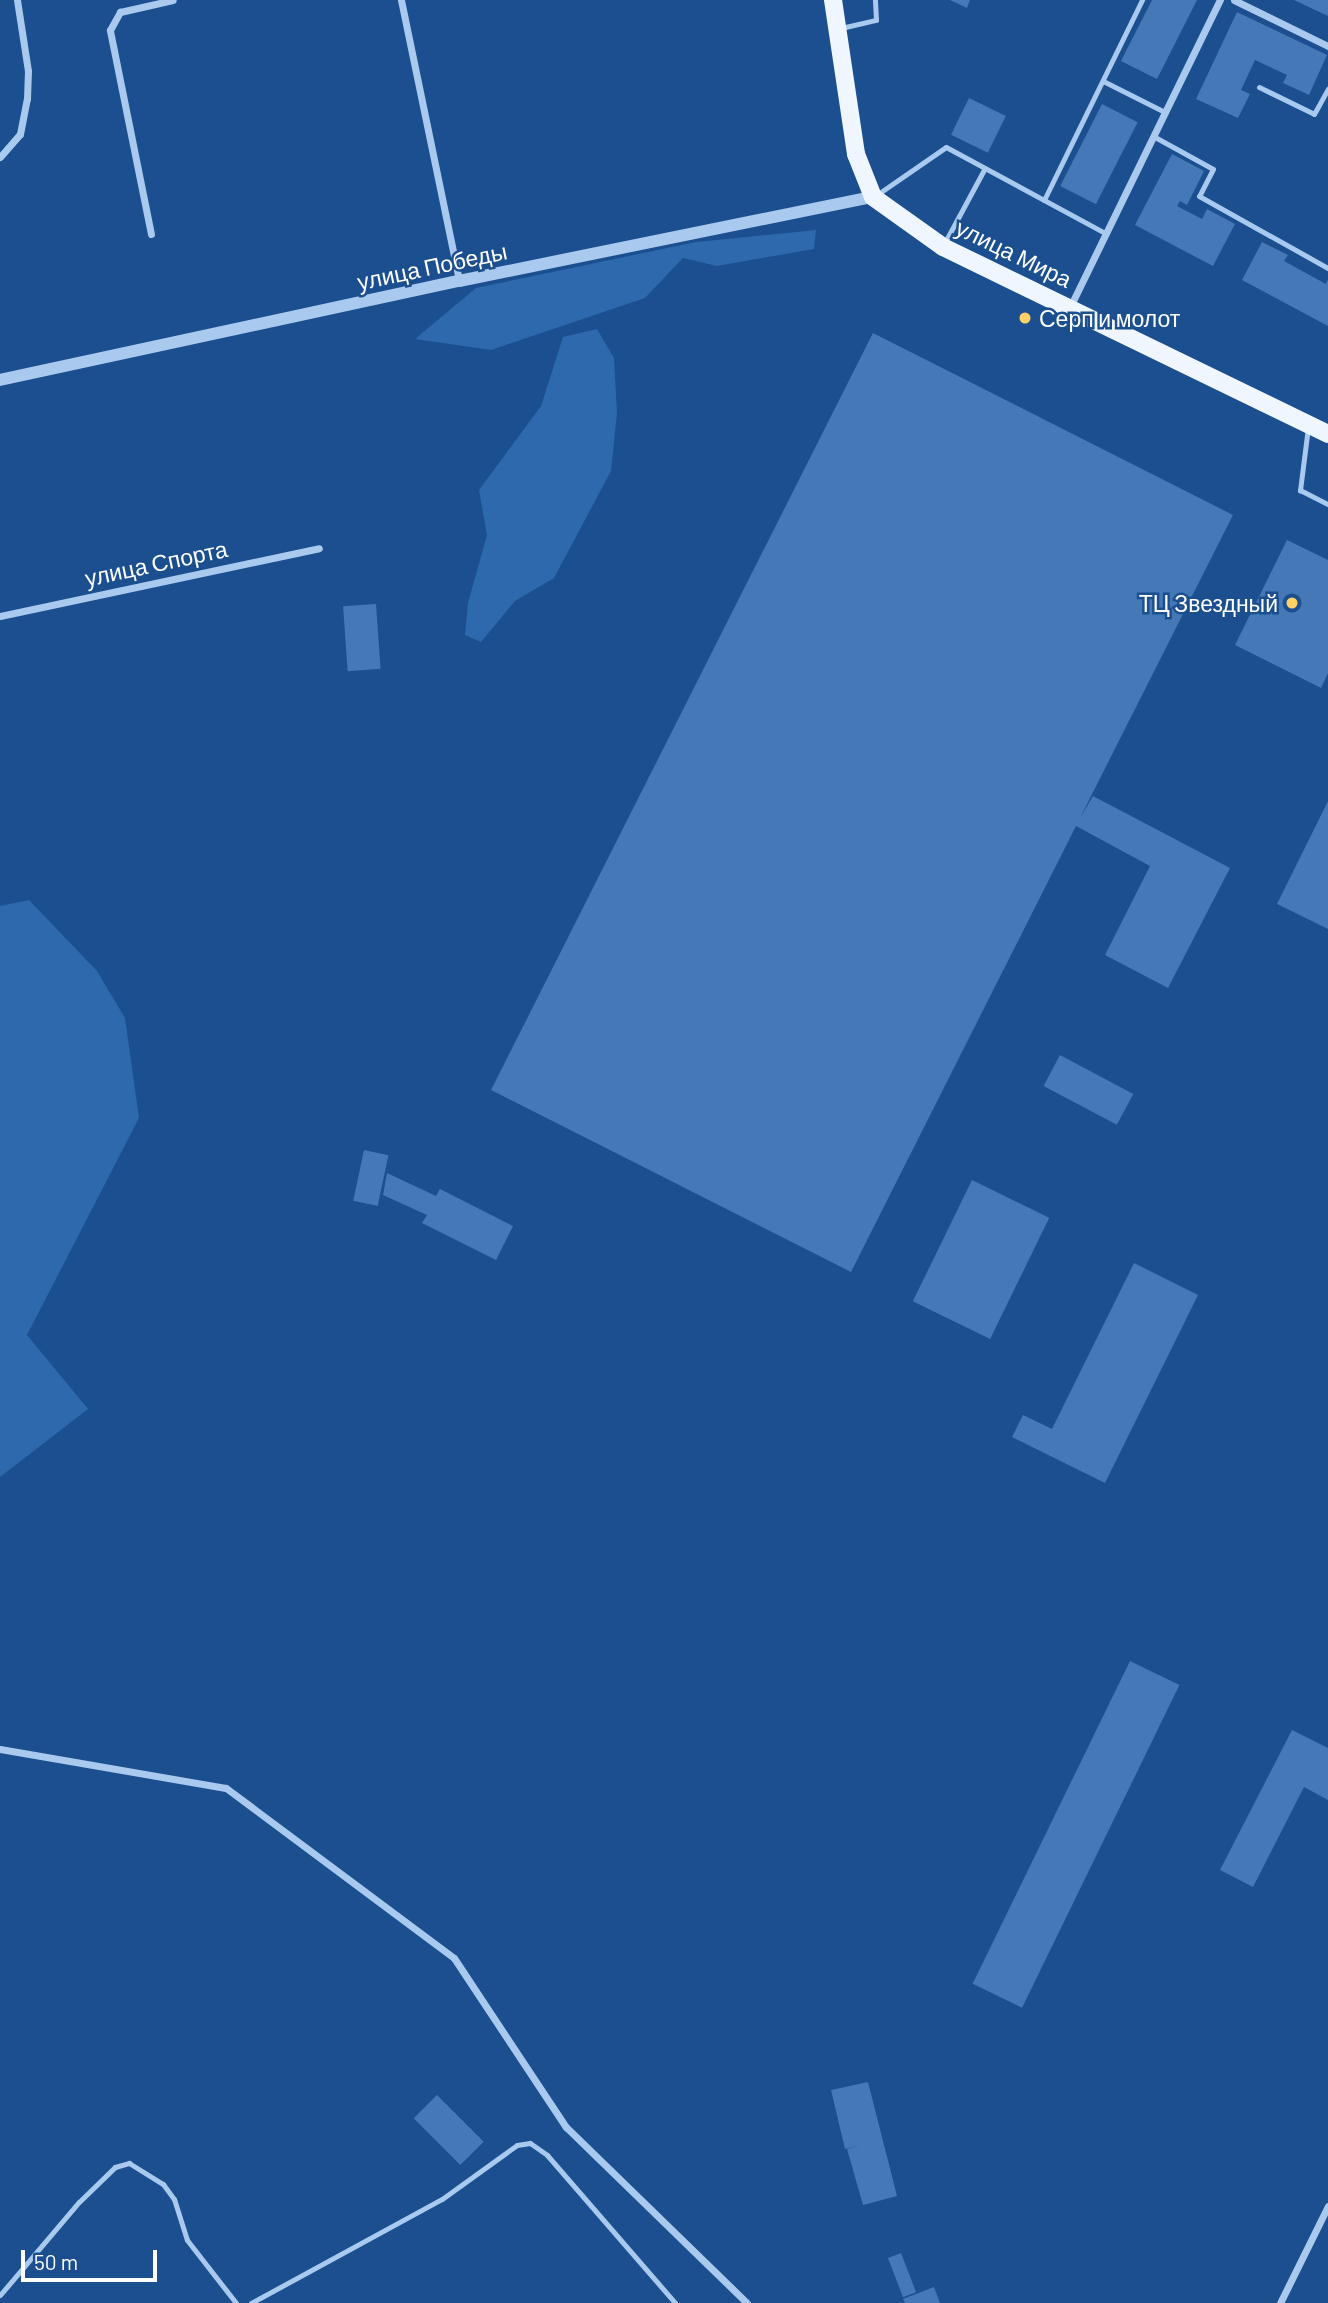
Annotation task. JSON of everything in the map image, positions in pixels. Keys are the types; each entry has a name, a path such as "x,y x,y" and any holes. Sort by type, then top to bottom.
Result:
{"main road":[{"path":"833,0 856,154 873,197"},
{"name":"улица Мира","path":"873,197 943,247 1328,434"}],"street":[{"path":"0,157 20,134 27,99 28,71 17,0"},
{"path":"151,234 110,30 120,12 173,0"},
{"path":"401,0 459,281"},
{"path":"1070,307 1220,0"},
{"path":"1234,0 1328,46"},
{"name":"улица Победы","path":"0,380 459,281 873,197"},
{"name":"улица Спорта","path":"0,616 319,548"},
{"path":"0,1749 226,1788 237,1796 454,1958 566,2127 747,2303"},
{"path":"1280,2303 1328,2206"}],"lane":[{"path":"836,29 876,20 875,0"},
{"path":"1044,200 1142,0"},
{"path":"1104,81 1165,112"},
{"path":"1259,87 1314,114 1328,89"},
{"path":"1153,136 1213,169 1199,196 1328,268"},
{"path":"873,197 946,148 1105,233"},
{"path":"943,247 985,168"},
{"path":"1309,424 1300,490 1328,504"},
{"path":"251,2303 442,2199 517,2145 530,2143 547,2155 675,2303"},
{"path":"0,2295 79,2202 115,2167 129,2163 163,2184 174,2199 187,2240 236,2303"}],"shaded area":[{"path":"816,230 814,249 717,266 683,258 645,298 491,350 415,339 476,288 696,242"},
{"path":"597,329 614,358 617,413 611,471 554,578 515,601 481,642 465,635 468,603 487,535 479,490 541,406 563,337"},
{"path":"29,900 97,971 125,1018 139,1118 27,1335 88,1409 0,1477 0,906"}],"building":[{"path":"950,0 970,0 967,8"},
{"path":"1152,0 1197,0 1157,79 1121,61"},
{"path":"1294,0 1328,0 1328,16"},
{"path":"1237,12 1327,55 1309,95 1283,83 1287,75 1255,60 1241,90 1250,94 1238,118 1196,99"},
{"path":"969,98 1006,116 988,153 951,135"},
{"path":"1102,104 1138,122 1096,204 1060,186"},
{"path":"1172,154 1204,171 1187,205 1180,201 1177,206 1202,219 1207,209 1235,224 1213,266 1135,225"},
{"path":"1262,242 1288,255 1284,261 1326,284 1328,279 1328,326 1242,280"},
{"path":"873,333 1233,515 1080,818 1093,796 1230,868 1168,988 1105,955 1150,866 1076,826 851,1272 491,1090"},
{"name":"ТЦ Звездный","path":"1287,540 1328,560 1328,673 1321,688 1235,645"},
{"path":"376,604 381,669 348,671 343,606"},
{"path":"1328,801 1328,929 1277,904"},
{"path":"1060,1055 1133,1094 1117,1125 1044,1086"},
{"path":"364,1150 388,1155 378,1206 353,1201"},
{"path":"387,1173 436,1196 440,1189 513,1226 496,1260 422,1223 427,1215 383,1195"},
{"path":"972,1180 1049,1218 990,1339 913,1301"},
{"path":"1134,1263 1198,1295 1105,1483 1012,1437 1023,1415 1052,1429"},
{"path":"1130,1661 1179,1685 1022,2008 973,1984"},
{"path":"1292,1730 1328,1748 1328,1800 1304,1787 1253,1887 1220,1870"},
{"path":"868,2082 897,2196 863,2205 847,2149 861,2145 845,2149 831,2090"},
{"path":"437,2095 484,2142 460,2165 414,2118"},
{"path":"901,2253 916,2292 903,2297 888,2258"},
{"path":"934,2287 940,2303 905,2303 903,2299"}],"place":[{"name":"Серп и молот","path":"1025,318"},
{"name":"ТЦ Звездный","path":"1292,603"}]}
